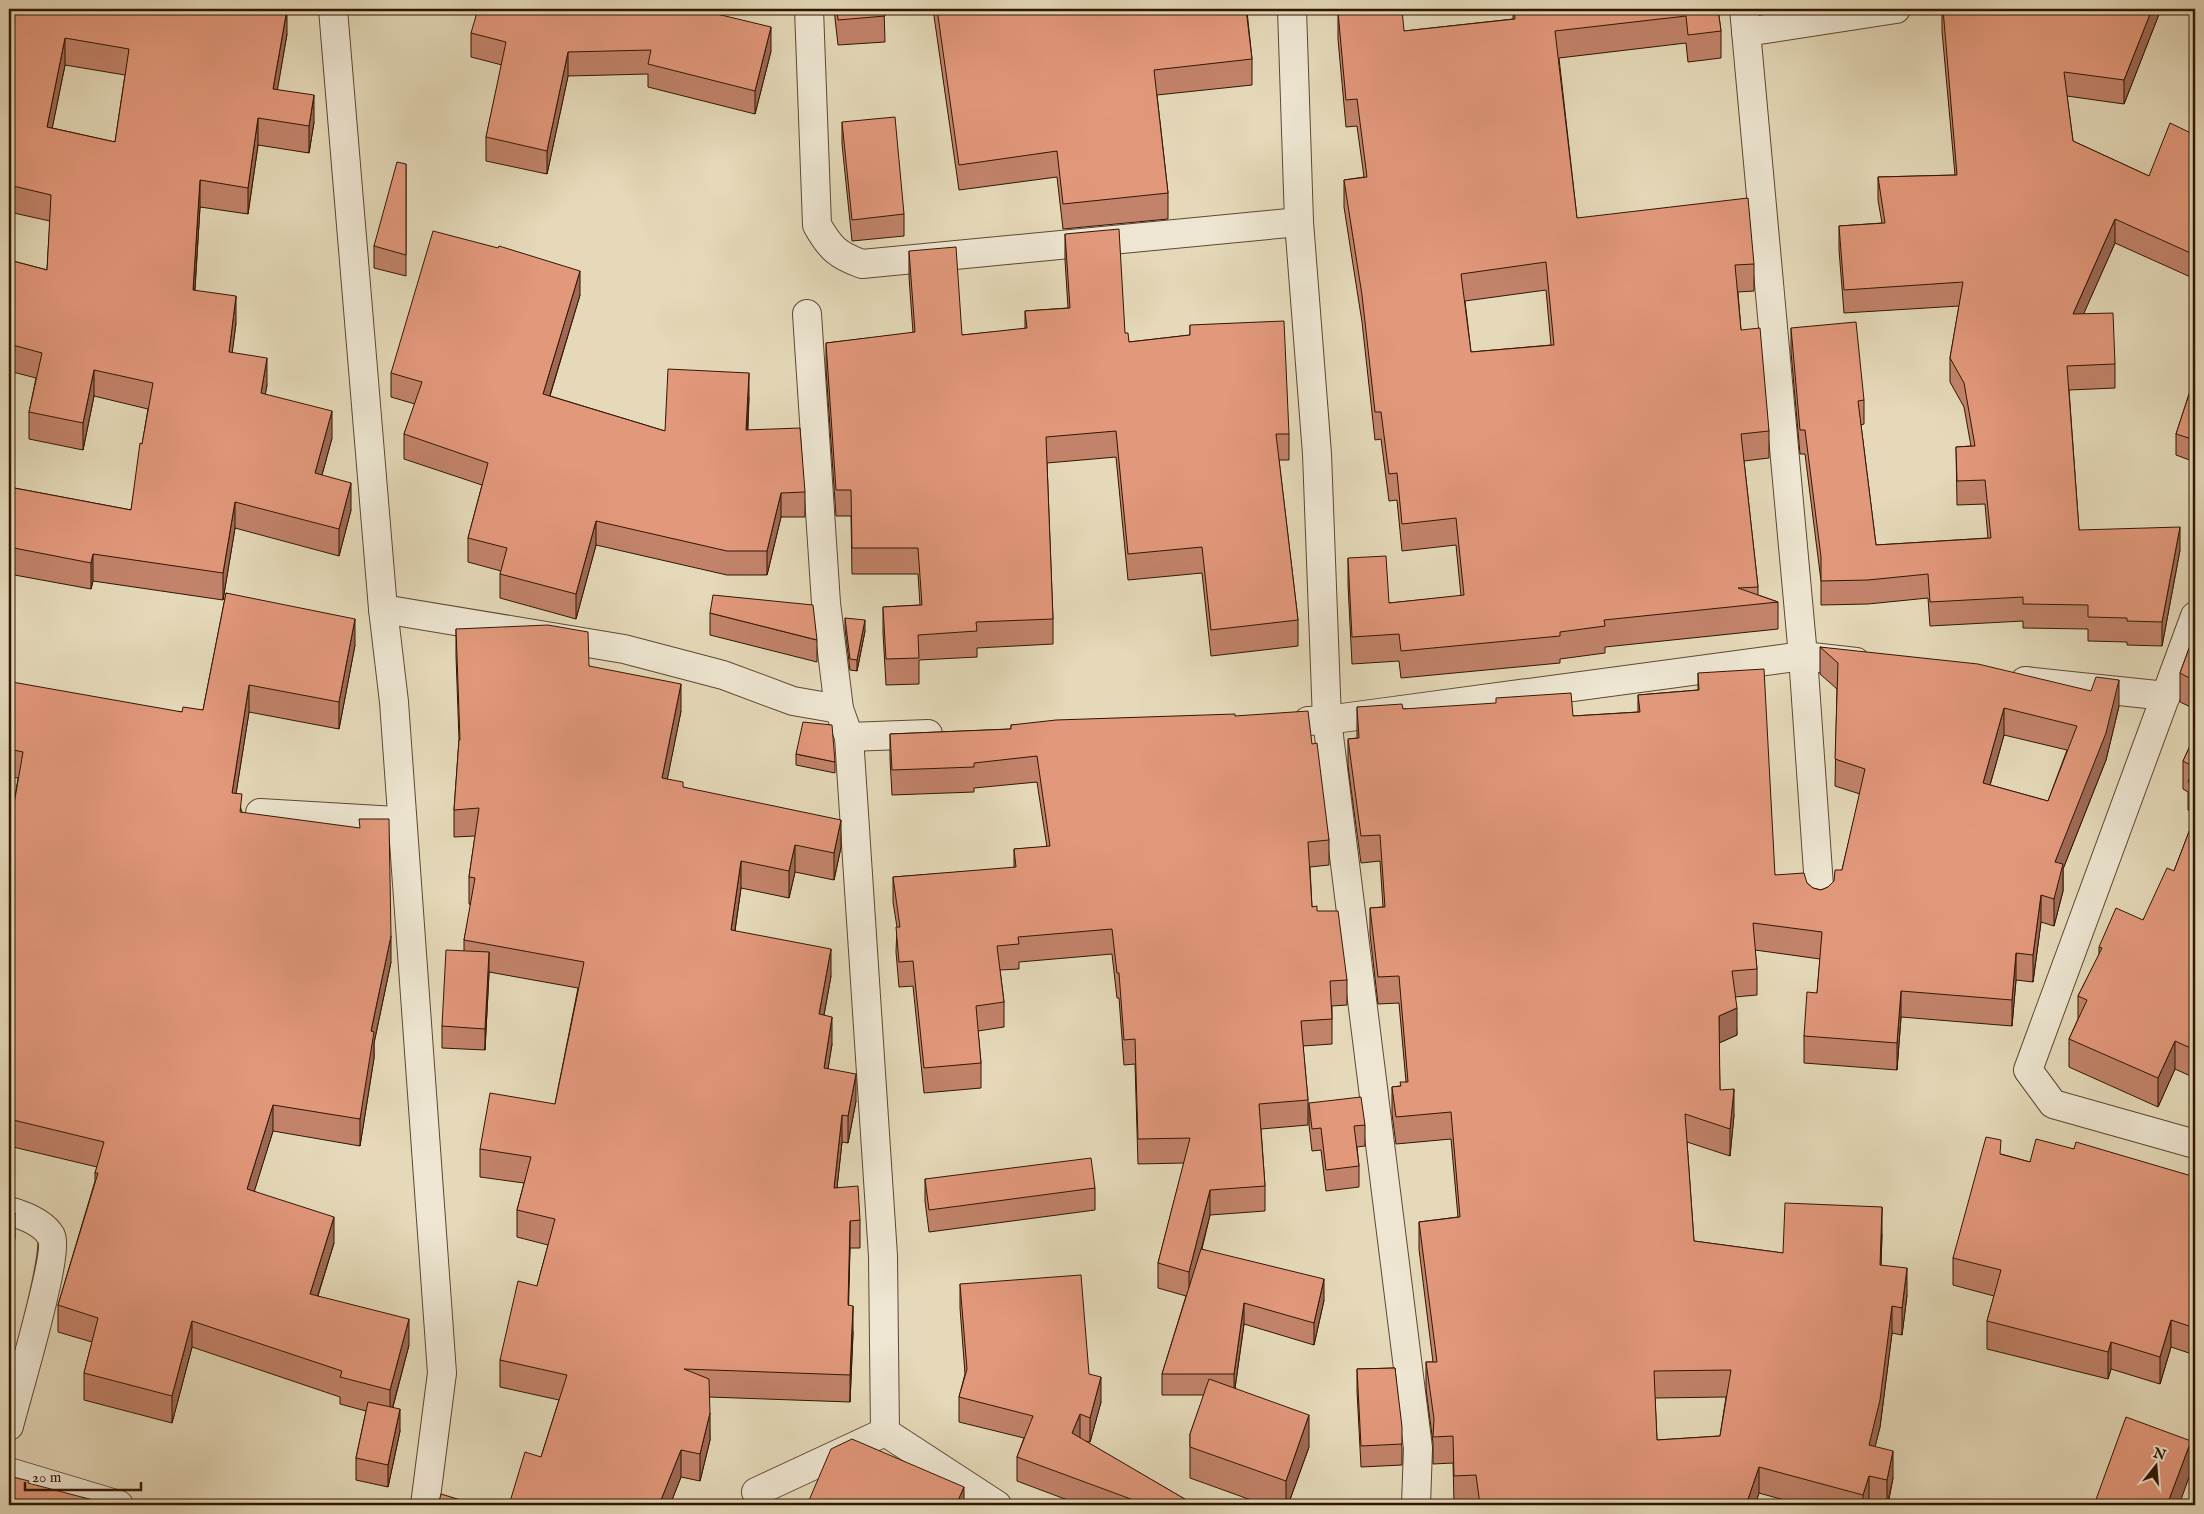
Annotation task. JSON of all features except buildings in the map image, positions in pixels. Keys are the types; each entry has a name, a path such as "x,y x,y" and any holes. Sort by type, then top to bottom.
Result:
{"street":[{"path":"333,9 383,609 394,702 442,1373 424,1505"},
{"path":"809,9 817,224 828,245 844,258 862,264 1299,222"},
{"path":"1292,9 1299,222 1317,454 1327,720 1418,1448 1416,1505"},
{"path":"1820,901 1804,656 1745,20 1896,9"},
{"path":"807,314 826,603 839,709 849,737 883,1256 884,1432"},
{"path":"383,609 624,649 723,675 793,700 839,709"},
{"path":"2195,616 2028,1070 2054,1104 2195,1144"},
{"path":"1287,722 1327,720 1804,656 1882,665"},
{"path":"1999,678 2166,696"},
{"path":"849,737 949,733"},
{"path":"260,813 403,822"},
{"path":"9,1210 23,1215 45,1228 52,1237 53,1244 47,1278 9,1426"},
{"path":"756,1492 884,1432"},
{"path":"884,1432 997,1505"},
{"path":"9,1472 119,1505"}]}
